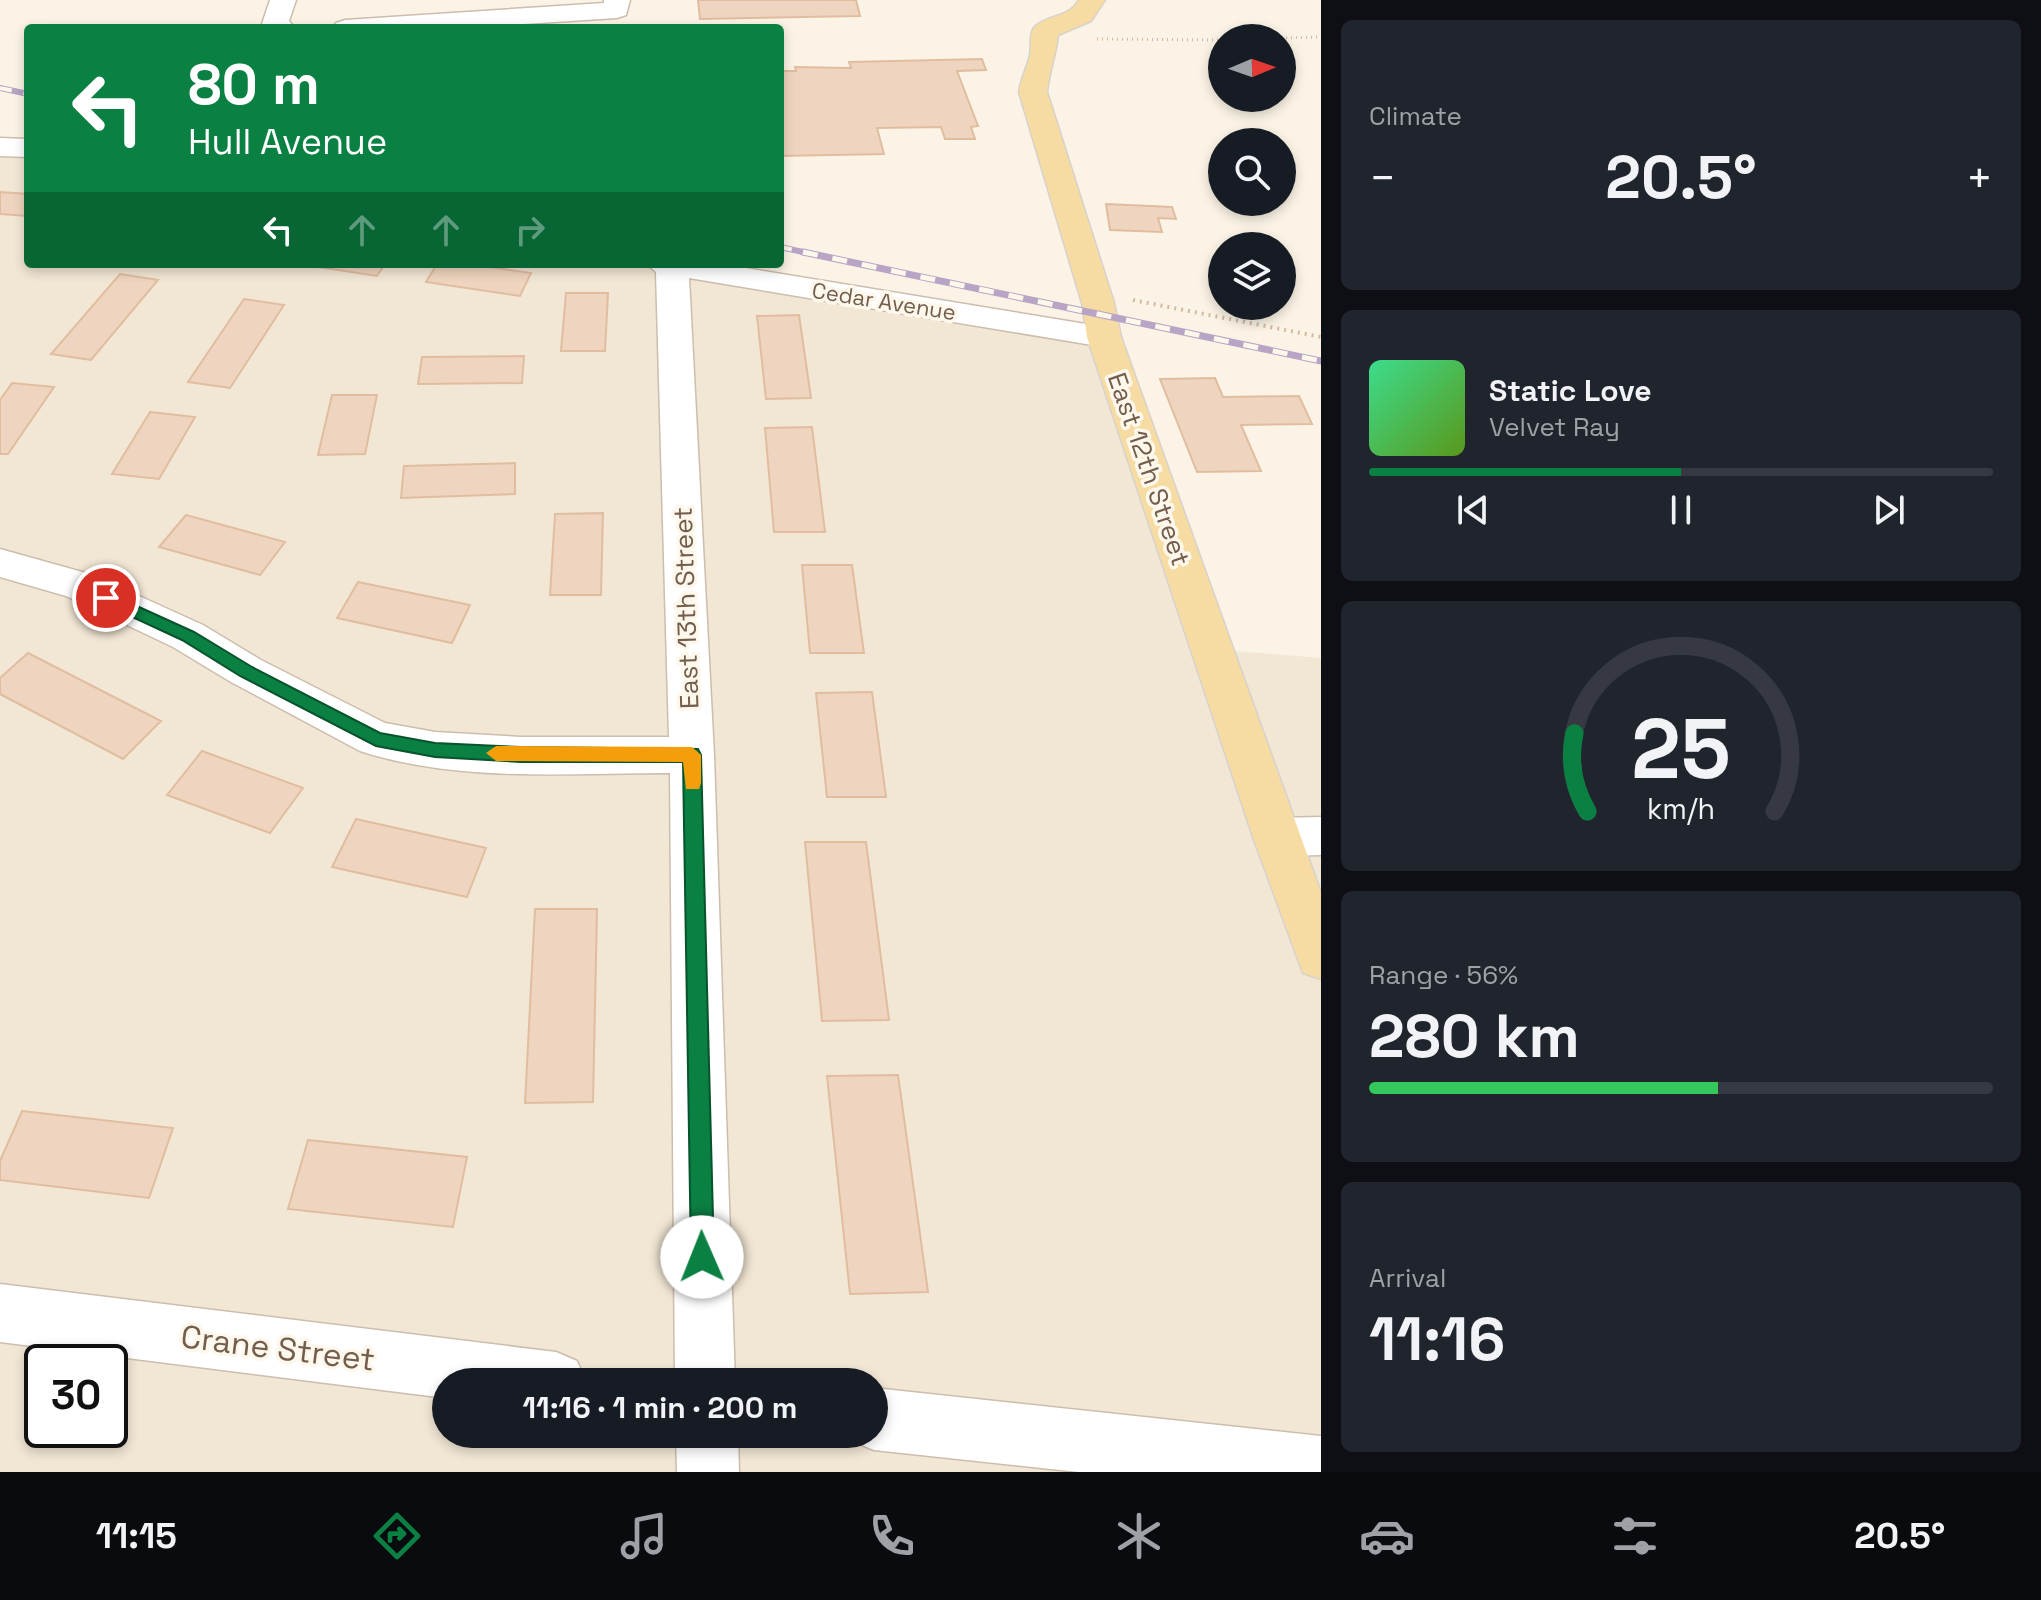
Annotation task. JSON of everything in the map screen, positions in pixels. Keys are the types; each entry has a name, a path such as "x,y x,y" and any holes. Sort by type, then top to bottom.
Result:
{"main road":[{"path":"1045,31 1082,16 1092,0"},
{"name":"East 12th Street","path":"1045,31 1043,58 1035,75 1033,92 1098,303 1104,337 1276,837 1321,957"}],"street":[{"path":"275,24 283,0"},
{"path":"405,24 617,10 617,0"},
{"path":"0,147 24,148"},
{"name":"East 13th Street","path":"668,268 692,755 705,1368"},
{"name":"Cedar Avenue","path":"686,268 1104,337"},
{"path":"0,563 79,585 188,636 246,671 376,739 435,750 521,755 692,755"},
{"path":"1276,837 1321,836"},
{"name":"Crane Street","path":"0,1313 443,1368"},
{"path":"888,1421 1321,1467"},
{"path":"707,1448 708,1472"}],"path":[{"path":"1045,31 1111,42 1208,40"},
{"path":"1296,38 1321,37"},
{"path":"1093,292 1321,337"}],"shaded area":[{"path":"0,147 24,148 24,268 687,268 1104,337 1211,649 1321,658 1321,1472 0,1472"}],"building":[{"path":"698,0 856,0 860,16 700,19"},
{"path":"982,59 986,70 957,71 978,126 971,127 975,139 945,139 941,127 877,128 884,154 784,156 784,71 796,71 795,67 851,68 849,62"},
{"path":"0,192 24,194 24,216 0,214"},
{"path":"1106,204 1172,207 1176,219 1158,218 1162,232 1110,230"},
{"path":"325,268 382,268 377,276"},
{"path":"435,268 497,268 531,273 520,296 426,282"},
{"path":"120,274 158,280 91,360 51,354"},
{"path":"566,293 608,293 605,351 561,351"},
{"path":"244,299 284,305 230,388 188,382"},
{"path":"799,315 811,398 766,399 757,316"},
{"path":"524,356 522,383 418,384 422,357"},
{"path":"1215,378 1223,397 1299,396 1312,424 1241,425 1261,471 1197,472 1160,379"},
{"path":"12,383 54,387 8,454 0,454 0,400"},
{"path":"332,395 377,395 365,454 318,455"},
{"path":"150,412 195,417 159,479 112,474"},
{"path":"812,427 825,532 774,532 765,428"},
{"path":"515,463 515,494 401,498 404,466"},
{"path":"603,513 601,595 550,595 555,514"},
{"path":"186,515 285,542 260,575 159,547"},
{"path":"802,565 852,565 864,653 810,653"},
{"path":"358,582 470,605 452,643 337,618"},
{"path":"28,653 161,721 123,759 0,694 0,678"},
{"path":"872,692 886,797 827,797 816,693"},
{"path":"202,751 303,788 270,833 167,795"},
{"path":"356,819 486,848 467,897 332,867"},
{"path":"805,842 866,842 889,1020 822,1021"},
{"path":"535,909 597,909 593,1102 525,1103"},
{"path":"898,1075 928,1292 850,1294 827,1076"},
{"path":"22,1111 173,1128 149,1198 0,1180 0,1161"},
{"path":"308,1140 467,1157 453,1227 288,1209"}],"railway":[{"path":"0,88 24,93"},
{"path":"784,248 812,254"},
{"path":"803,252 1321,361"}],"slow traffic":[{"path":"496,753 692,755 692,783"}],"route":[{"path":"106,598 188,636 246,671 376,739 435,750 521,755 692,755 702,1257"}]}
